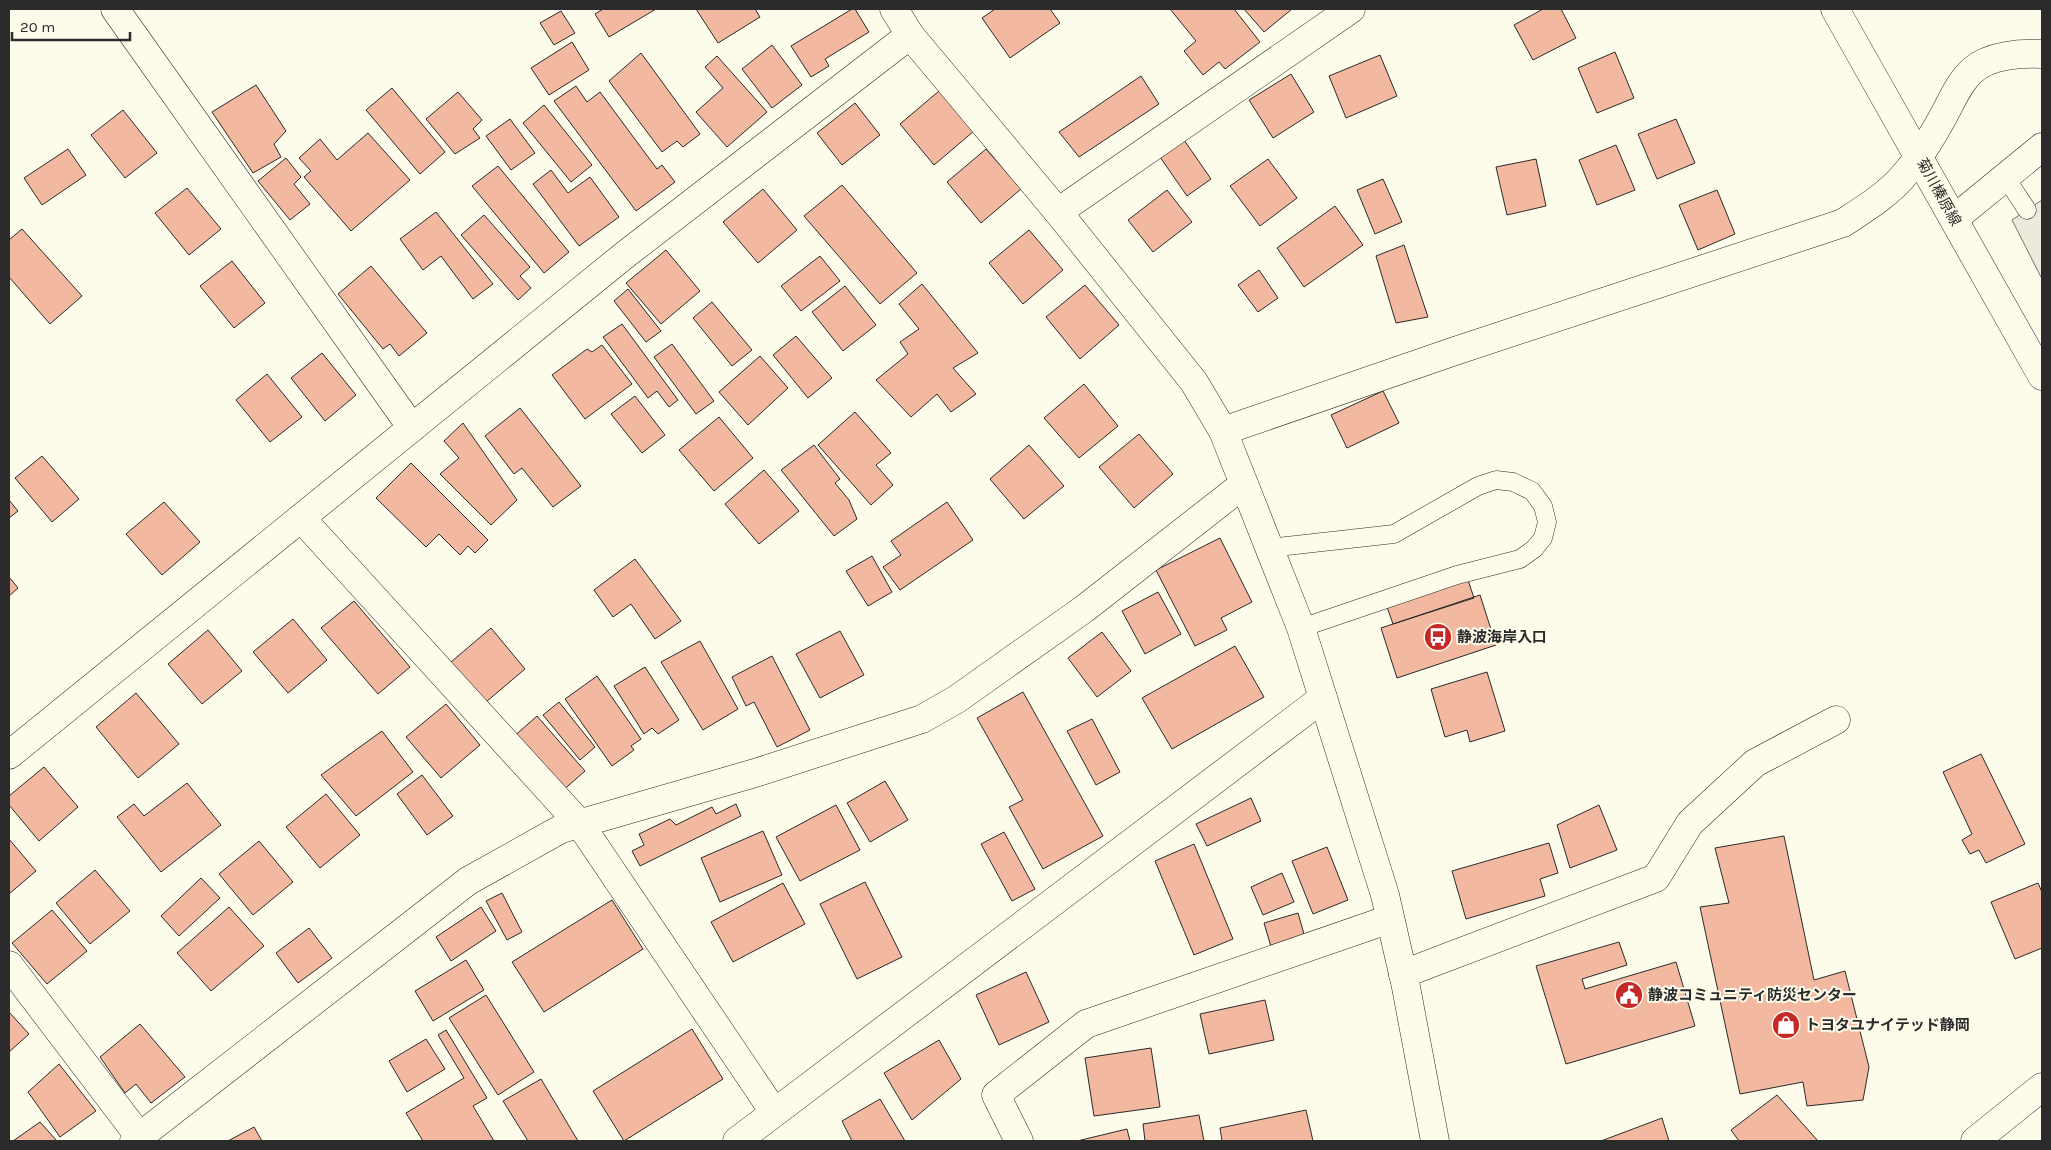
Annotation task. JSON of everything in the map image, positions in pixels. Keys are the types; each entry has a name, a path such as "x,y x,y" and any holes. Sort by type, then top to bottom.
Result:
{"main road":[{"path":"115,9 412,428"},
{"path":"894,9 910,35 1058,212 1194,382 1223,431 1301,628 1385,895 1403,974 1435,1141"},
{"path":"1058,212 1351,9"},
{"name":"菊川榛原線","path":"1835,9 2042,376"},
{"path":"9,755 626,254 910,35"},
{"path":"1223,431 1465,348 1843,223 1878,201 1906,173 1933,135 1959,87 1973,70 1992,59 2028,53 2042,54"},
{"path":"1954,219 2042,147"},
{"path":"9,965 137,1139 468,882 561,829 755,773 922,719 956,699 1084,609 1244,484"},
{"path":"301,518 580,824 774,1112"},
{"path":"737,1141 1323,698"},
{"path":"1403,974 1656,878 1690,822 1755,763 1836,720"},
{"path":"1019,1141 996,1095 1086,1024 1390,919"},
{"path":"1974,1141 2042,1087"}],"lane":[{"path":"2006,178 2027,210"},
{"path":"1269,548 1394,534 1478,486 1496,480 1513,482 1532,490 1543,506 1547,522 1544,538 1534,549 1520,559 1450,577 1301,628"}],"shaded area":[{"path":"2042,200 2042,279 2012,220"}],"building":[{"path":"603,9 656,9 609,37 595,14"},
{"path":"696,9 755,9 760,17 718,43"},
{"path":"852,9 855,9 869,32 825,59 829,66 811,77 791,46"},
{"path":"995,9 1050,9 1060,23 1010,58 982,18"},
{"path":"1170,9 1234,9 1260,42 1225,69 1219,62 1203,75 1184,51 1196,41"},
{"path":"1244,9 1292,9 1264,32"},
{"path":"1543,9 1561,9 1576,38 1533,60 1514,25"},
{"path":"561,11 575,33 554,45 540,23"},
{"path":"572,42 589,70 549,95 531,68"},
{"path":"772,45 802,85 772,108 742,69"},
{"path":"1615,52 1634,98 1597,113 1578,68"},
{"path":"641,53 700,134 683,147 677,141 662,152 609,81"},
{"path":"1380,55 1397,96 1346,118 1329,76"},
{"path":"717,56 767,112 727,147 696,112 723,88 705,67"},
{"path":"1291,74 1314,112 1273,138 1249,100"},
{"path":"1141,76 1159,104 1079,157 1059,132"},
{"path":"256,85 286,131 274,144 281,157 253,173 212,112"},
{"path":"576,86 587,102 600,92 657,169 662,165 675,182 636,211 554,101"},
{"path":"392,88 445,152 420,174 366,110"},
{"path":"939,91 974,131 934,165 900,124"},
{"path":"458,92 482,120 473,129 480,138 455,154 426,119"},
{"path":"855,103 880,135 842,165 817,133"},
{"path":"544,105 592,165 571,182 523,123"},
{"path":"123,110 157,153 125,178 91,135"},
{"path":"510,119 535,153 511,170 486,136"},
{"path":"1676,119 1695,163 1657,179 1638,134"},
{"path":"368,133 410,180 351,231 304,177 311,171 299,158 320,139 337,160"},
{"path":"1184,140 1211,179 1187,196 1160,157"},
{"path":"1616,145 1635,190 1597,205 1579,160"},
{"path":"68,149 86,175 42,205 24,178"},
{"path":"986,149 1021,189 981,223 947,182"},
{"path":"286,158 301,177 294,184 310,204 290,220 258,181"},
{"path":"1268,159 1297,198 1260,226 1230,186"},
{"path":"1536,159 1546,206 1507,215 1496,167"},
{"path":"498,166 569,252 544,273 472,186"},
{"path":"551,170 568,193 590,177 619,217 579,246 533,184"},
{"path":"1383,179 1402,222 1375,234 1357,190"},
{"path":"842,185 917,273 880,304 804,216"},
{"path":"187,188 221,229 189,255 155,213"},
{"path":"763,189 797,230 758,263 723,222"},
{"path":"1167,190 1192,222 1153,252 1128,220"},
{"path":"1717,190 1735,234 1698,250 1679,205"},
{"path":"1335,206 1363,245 1304,287 1277,248"},
{"path":"436,212 493,284 473,299 441,256 423,270 400,239"},
{"path":"484,215 530,267 520,276 531,288 518,300 461,235"},
{"path":"22,229 82,296 50,324 9,277 9,240"},
{"path":"1029,230 1063,270 1023,304 989,263"},
{"path":"1404,245 1428,317 1396,323 1376,256"},
{"path":"666,250 700,291 661,324 626,283"},
{"path":"820,256 840,281 801,311 781,286"},
{"path":"232,261 265,303 234,328 200,286"},
{"path":"371,266 427,333 399,356 390,344 383,349 338,294"},
{"path":"1259,270 1278,298 1258,312 1238,285"},
{"path":"922,284 978,353 953,368 976,394 951,412 937,394 911,417 876,380 908,354 900,342 919,329 899,304"},
{"path":"1085,285 1119,325 1080,359 1046,317"},
{"path":"845,286 876,325 843,351 812,312"},
{"path":"628,289 661,331 646,342 614,301"},
{"path":"712,302 752,350 732,366 693,318"},
{"path":"622,324 678,400 669,407 657,391 648,398 603,337"},
{"path":"796,336 832,378 808,398 773,355"},
{"path":"672,344 714,401 696,414 654,357"},
{"path":"602,345 632,384 585,419 552,375 587,349 592,352"},
{"path":"322,353 356,395 325,421 291,378"},
{"path":"760,356 788,388 748,425 719,392"},
{"path":"267,374 302,417 270,442 236,400"},
{"path":"1084,384 1118,426 1079,458 1044,418"},
{"path":"1383,391 1399,423 1347,448 1331,415"},
{"path":"635,396 665,435 642,453 611,414"},
{"path":"520,408 581,486 553,507 522,468 514,474 485,436"},
{"path":"855,412 891,453 876,465 893,485 871,505 818,445"},
{"path":"719,417 753,458 714,491 679,450"},
{"path":"463,423 517,500 491,525 440,474 459,458 444,441"},
{"path":"1139,434 1173,474 1134,508 1099,467"},
{"path":"814,445 840,479 835,483 849,500 857,519 834,536 781,470"},
{"path":"1029,445 1064,486 1024,519 990,479"},
{"path":"42,456 79,499 52,522 15,478"},
{"path":"411,463 488,540 475,553 468,546 460,555 439,534 426,547 376,498"},
{"path":"764,470 799,511 759,544 725,504"},
{"path":"9,500 18,511 9,518"},
{"path":"164,502 200,542 162,575 126,534"},
{"path":"947,502 973,540 900,590 883,567 901,555 891,541"},
{"path":"1220,538 1252,602 1221,618 1227,630 1195,646 1156,570"},
{"path":"872,556 892,592 868,606 846,571"},
{"path":"635,559 681,621 655,639 631,604 613,617 594,590"},
{"path":"9,577 18,588 9,596"},
{"path":"1468,580 1474,598 1393,624 1387,607"},
{"path":"1158,592 1181,634 1145,654 1122,611"},
{"name":"静波海岸入口","path":"1480,595 1496,645 1397,678 1381,628"},
{"path":"354,601 410,667 378,694 321,628"},
{"path":"293,619 327,660 288,693 253,652"},
{"path":"491,628 525,669 486,702 451,662"},
{"path":"208,630 242,671 202,704 168,664"},
{"path":"840,631 864,675 820,698 796,654"},
{"path":"1102,632 1131,671 1097,697 1068,658"},
{"path":"700,641 738,709 703,730 661,662"},
{"path":"1235,646 1264,697 1172,749 1142,698"},
{"path":"772,656 810,730 777,747 754,702 746,706 732,677"},
{"path":"645,667 679,720 658,734 652,728 644,734 614,686"},
{"path":"1487,672 1505,731 1470,742 1467,730 1445,737 1431,689"},
{"path":"597,676 641,739 631,746 634,750 612,766 565,699"},
{"path":"1023,692 1103,836 1043,869 1009,807 1023,800 977,718"},
{"path":"136,693 179,744 138,778 96,727"},
{"path":"559,702 595,747 580,760 543,715"},
{"path":"446,704 480,745 441,778 406,737"},
{"path":"537,716 585,771 560,793 511,739"},
{"path":"1092,719 1120,772 1096,785 1067,731"},
{"path":"382,731 413,772 356,816 321,775"},
{"path":"1981,754 2025,844 1986,863 1979,850 1970,854 1962,840 1972,834 1943,772"},
{"path":"44,767 78,807 39,841 9,805 9,796"},
{"path":"422,775 453,816 427,835 397,794"},
{"path":"885,781 908,820 870,842 847,803"},
{"path":"187,783 221,825 161,872 117,817 134,804 144,816"},
{"path":"326,794 360,835 320,868 286,827"},
{"path":"1251,798 1261,821 1207,846 1196,824"},
{"path":"736,804 741,816 640,866 632,851 644,845 639,834 670,819 676,825 712,807 716,814"},
{"path":"836,805 860,850 800,881 776,837"},
{"path":"1599,805 1617,850 1570,868 1557,825"},
{"path":"763,831 782,875 720,902 701,858"},
{"path":"1004,832 1035,889 1012,901 981,844"},
{"path":"1784,836 1814,980 1845,971 1869,1067 1863,1100 1807,1106 1803,1082 1740,1094 1700,907 1729,903 1715,848"},
{"path":"9,839 36,871 9,894"},
{"path":"259,841 293,882 253,915 219,874"},
{"path":"1549,843 1558,873 1540,879 1545,896 1466,919 1452,871"},
{"path":"1194,844 1233,939 1194,955 1155,861"},
{"path":"1327,847 1348,900 1313,914 1292,861"},
{"path":"95,870 130,911 90,944 56,903"},
{"path":"1282,873 1294,902 1263,915 1251,887"},
{"path":"201,878 220,898 179,936 161,916"},
{"path":"865,882 902,957 857,979 820,904"},
{"path":"783,883 805,924 733,962 711,922"},
{"path":"2038,883 2042,892 2042,948 2015,959 1991,902"},
{"path":"502,893 522,932 507,940 486,901"},
{"path":"612,900 643,949 544,1012 512,962"},
{"path":"229,907 264,946 211,991 177,953"},
{"path":"481,907 496,931 451,961 436,937"},
{"path":"52,910 87,951 47,984 12,943"},
{"path":"1298,913 1306,941 1272,950 1264,923"},
{"path":"309,928 332,958 298,983 276,953"},
{"path":"1619,942 1627,965 1582,979 1585,989 1676,962 1695,1026 1566,1064 1536,966"},
{"path":"466,960 484,990 433,1021 415,991"},
{"path":"1026,972 1049,1022 999,1045 976,995"},
{"path":"486,995 534,1072 498,1095 449,1018"},
{"path":"1265,1000 1274,1040 1209,1054 1200,1014"},
{"path":"9,1012 29,1034 9,1052"},
{"path":"140,1024 185,1077 151,1103 136,1084 125,1093 100,1057"},
{"path":"692,1029 723,1079 624,1141 593,1091"},
{"path":"446,1030 487,1098 473,1106 494,1141 423,1141 406,1113 464,1078 438,1035"},
{"path":"426,1039 445,1069 407,1092 389,1061"},
{"path":"939,1040 961,1079 912,1120 884,1073"},
{"path":"1151,1048 1160,1107 1094,1116 1085,1058"},
{"path":"59,1064 96,1111 60,1137 28,1092"},
{"path":"541,1079 578,1141 528,1141 503,1101"},
{"path":"1777,1095 1818,1141 1739,1141 1731,1130"},
{"path":"880,1099 905,1141 852,1141 842,1121"},
{"path":"1306,1110 1313,1141 1222,1141 1220,1128"},
{"path":"1199,1115 1204,1141 1145,1141 1143,1124"},
{"path":"1662,1118 1669,1141 1601,1141"},
{"path":"40,1122 57,1141 13,1141"},
{"path":"254,1127 262,1141 228,1141"},
{"path":"1127,1129 1130,1141 1077,1141"}],"place":[{"name":"静波海岸入口","path":"1438,637"},
{"name":"静波コミュニティ防災センター","path":"1629,995"},
{"name":"トヨタユナイテッド静岡","path":"1786,1025"}]}
